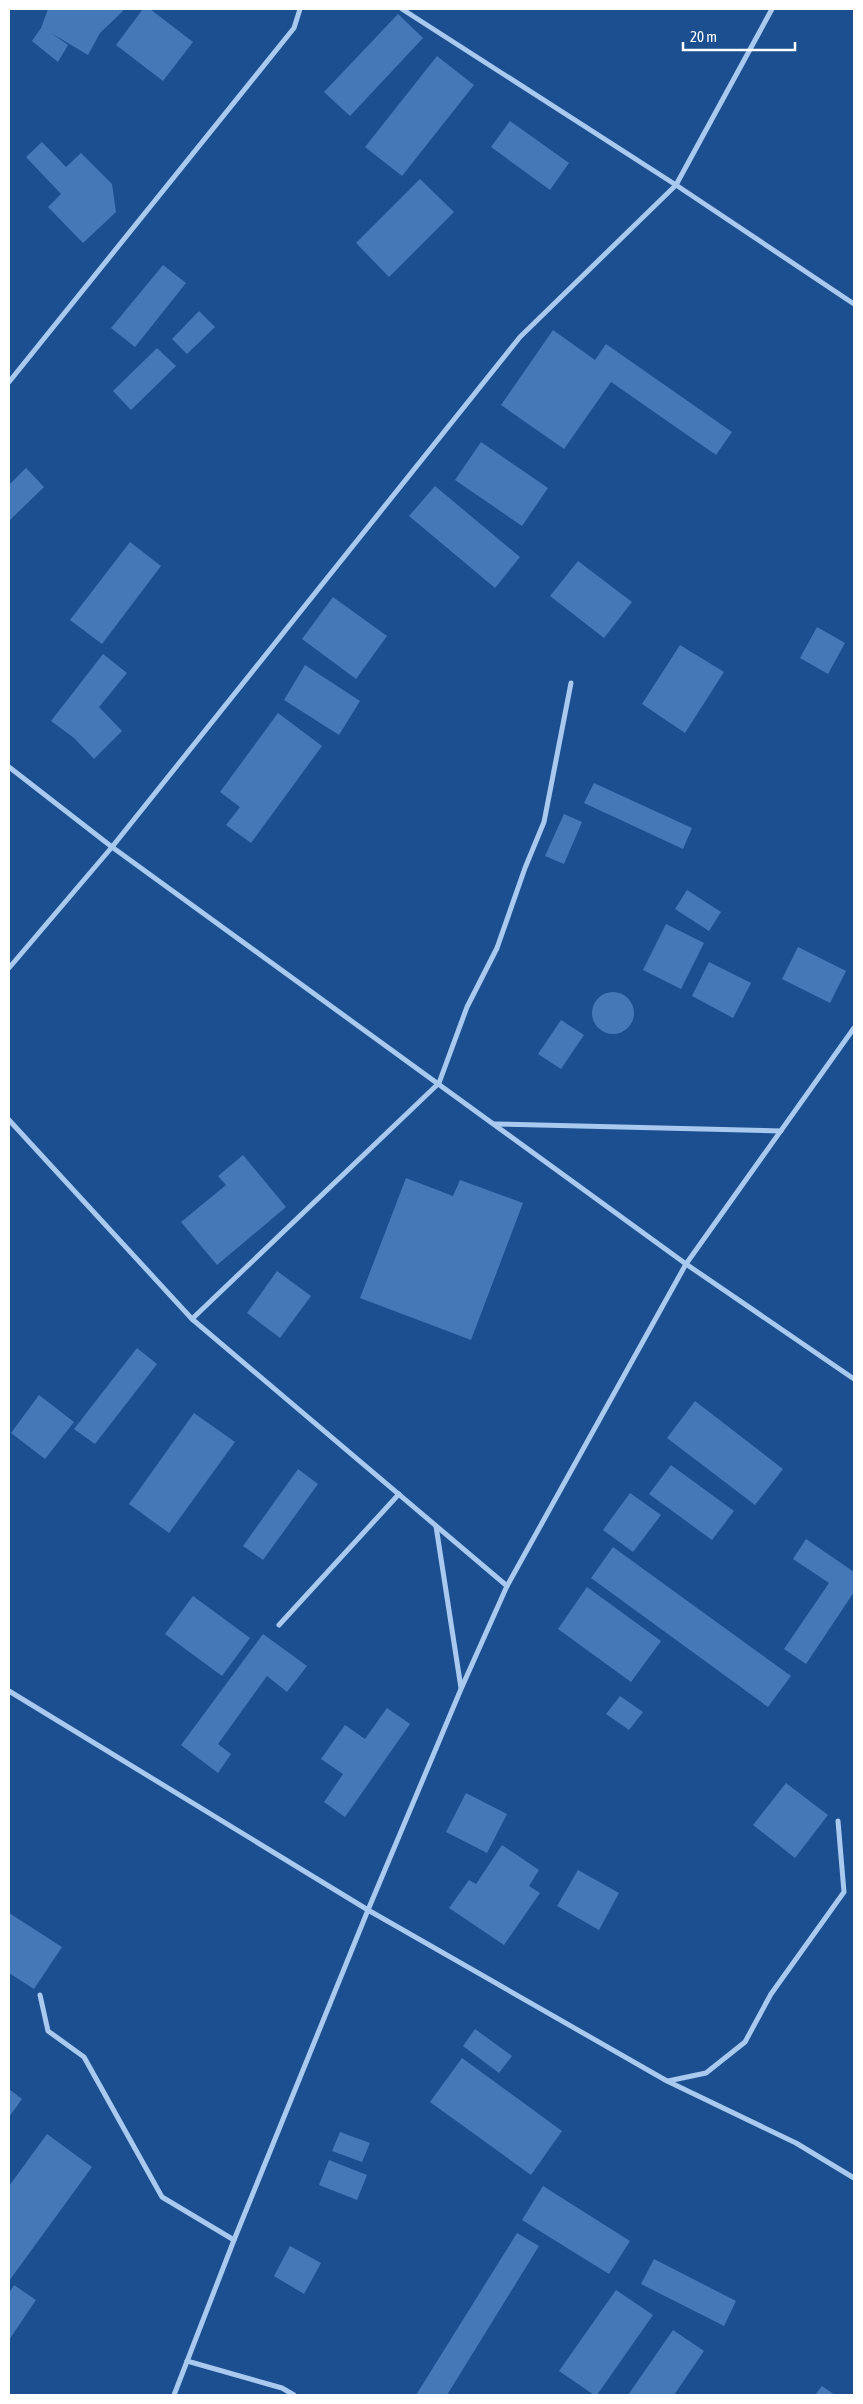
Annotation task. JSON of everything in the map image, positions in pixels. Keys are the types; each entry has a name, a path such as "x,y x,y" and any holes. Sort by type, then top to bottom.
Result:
{"street":[{"path":"9,382 294,28 300,9"},
{"path":"402,9 676,185 854,304"},
{"path":"9,968 112,847 520,337 676,185 772,9"},
{"path":"192,1320 439,1083 467,1007 497,948 525,868 544,822 571,683"},
{"path":"9,767 112,847 686,1264 854,1378"},
{"path":"174,2395 234,2240 368,1910 461,1689 507,1586 686,1264 854,1028"},
{"path":"9,1120 192,1320 507,1586"},
{"path":"495,1124 782,1131"},
{"path":"279,1625 399,1494"},
{"path":"436,1526 461,1689"},
{"path":"9,1691 368,1910 667,2081 796,2143 854,2178"},
{"path":"667,2081 706,2072 745,2042 772,1994 844,1892 838,1821"},
{"path":"40,1995 48,2031 84,2057 162,2197 234,2240"},
{"path":"187,2362 282,2388 294,2395"}],"building":[{"path":"48,9 125,9 100,33 88,55 51,33 68,45 58,62 32,41 41,28"},
{"path":"143,9 150,9 193,42 163,81 116,45"},
{"path":"398,14 423,38 350,116 324,92"},
{"path":"437,56 474,85 402,176 365,147"},
{"path":"510,121 569,163 550,190 491,147"},
{"path":"42,142 66,167 81,153 112,184 116,212 83,243 48,207 61,194 26,157"},
{"path":"420,179 454,212 389,277 356,243"},
{"path":"163,265 186,283 135,347 111,328"},
{"path":"199,311 215,327 187,354 172,339"},
{"path":"553,330 595,360 606,344 732,432 716,455 611,382 564,449 501,405"},
{"path":"157,348 176,366 131,410 113,391"},
{"path":"481,442 548,488 522,526 455,480"},
{"path":"26,468 44,487 9,521 9,485"},
{"path":"435,486 520,557 495,588 409,516"},
{"path":"130,542 161,566 102,644 70,620"},
{"path":"578,561 632,602 604,638 550,596"},
{"path":"333,597 387,636 356,679 302,639"},
{"path":"817,627 845,643 828,674 800,658"},
{"path":"680,645 724,672 685,733 642,704"},
{"path":"103,654 127,673 99,707 122,731 94,759 74,738 51,721"},
{"path":"305,665 360,701 339,735 284,700"},
{"path":"278,713 322,746 251,843 226,825 240,807 220,792"},
{"path":"594,783 692,828 683,849 584,803"},
{"path":"564,814 582,822 564,864 545,856"},
{"path":"687,890 721,912 709,931 675,909"},
{"path":"666,924 704,943 681,989 643,970"},
{"path":"798,947 846,971 830,1003 782,979"},
{"path":"709,962 751,983 733,1018 692,996"},
{"path":"613,992 628,998 634,1013 628,1028 613,1034 598,1028 592,1013 598,998"},
{"path":"561,1020 584,1035 561,1069 538,1054"},
{"path":"243,1155 286,1207 217,1265 181,1222 226,1185 218,1176"},
{"path":"406,1178 453,1196 460,1180 523,1203 471,1340 360,1298"},
{"path":"277,1271 311,1296 280,1338 247,1313"},
{"path":"137,1348 157,1364 95,1444 74,1429"},
{"path":"39,1395 74,1422 45,1459 11,1433"},
{"path":"695,1401 783,1469 755,1505 667,1438"},
{"path":"194,1413 235,1442 169,1533 129,1504"},
{"path":"671,1465 734,1511 712,1540 649,1494"},
{"path":"298,1469 318,1484 263,1560 243,1546"},
{"path":"630,1493 661,1515 633,1552 603,1530"},
{"path":"806,1539 854,1572 854,1592 806,1664 784,1649 829,1583 793,1559"},
{"path":"613,1547 791,1676 768,1707 591,1578"},
{"path":"587,1587 661,1641 631,1682 558,1629"},
{"path":"193,1596 250,1638 222,1676 165,1634"},
{"path":"263,1634 307,1666 287,1692 267,1676 218,1744 231,1754 218,1773 181,1745"},
{"path":"620,1696 643,1712 629,1730 606,1714"},
{"path":"387,1708 410,1724 345,1817 324,1802 343,1774 321,1759 345,1725 365,1739"},
{"path":"786,1783 828,1815 795,1858 753,1825"},
{"path":"466,1793 507,1814 487,1853 446,1832"},
{"path":"502,1845 539,1870 529,1886 540,1893 504,1945 449,1908 469,1880 476,1884"},
{"path":"578,1870 619,1893 599,1930 557,1906"},
{"path":"9,1913 62,1947 34,1989 9,1973"},
{"path":"475,2029 512,2056 499,2073 463,2046"},
{"path":"462,2058 562,2131 531,2175 430,2102"},
{"path":"9,2089 22,2099 9,2117"},
{"path":"340,2132 370,2143 362,2162 332,2151"},
{"path":"47,2134 92,2167 9,2281 9,2186"},
{"path":"329,2160 367,2175 357,2200 319,2185"},
{"path":"543,2186 630,2241 609,2274 522,2220"},
{"path":"517,2233 539,2246 447,2395 416,2395"},
{"path":"290,2246 321,2263 304,2294 274,2276"},
{"path":"654,2259 736,2301 724,2326 641,2284"},
{"path":"14,2285 36,2300 9,2340 9,2293"},
{"path":"616,2290 653,2315 597,2395 594,2395 559,2371"},
{"path":"673,2330 704,2351 674,2395 628,2395"},
{"path":"822,2386 835,2395 815,2395"}]}
